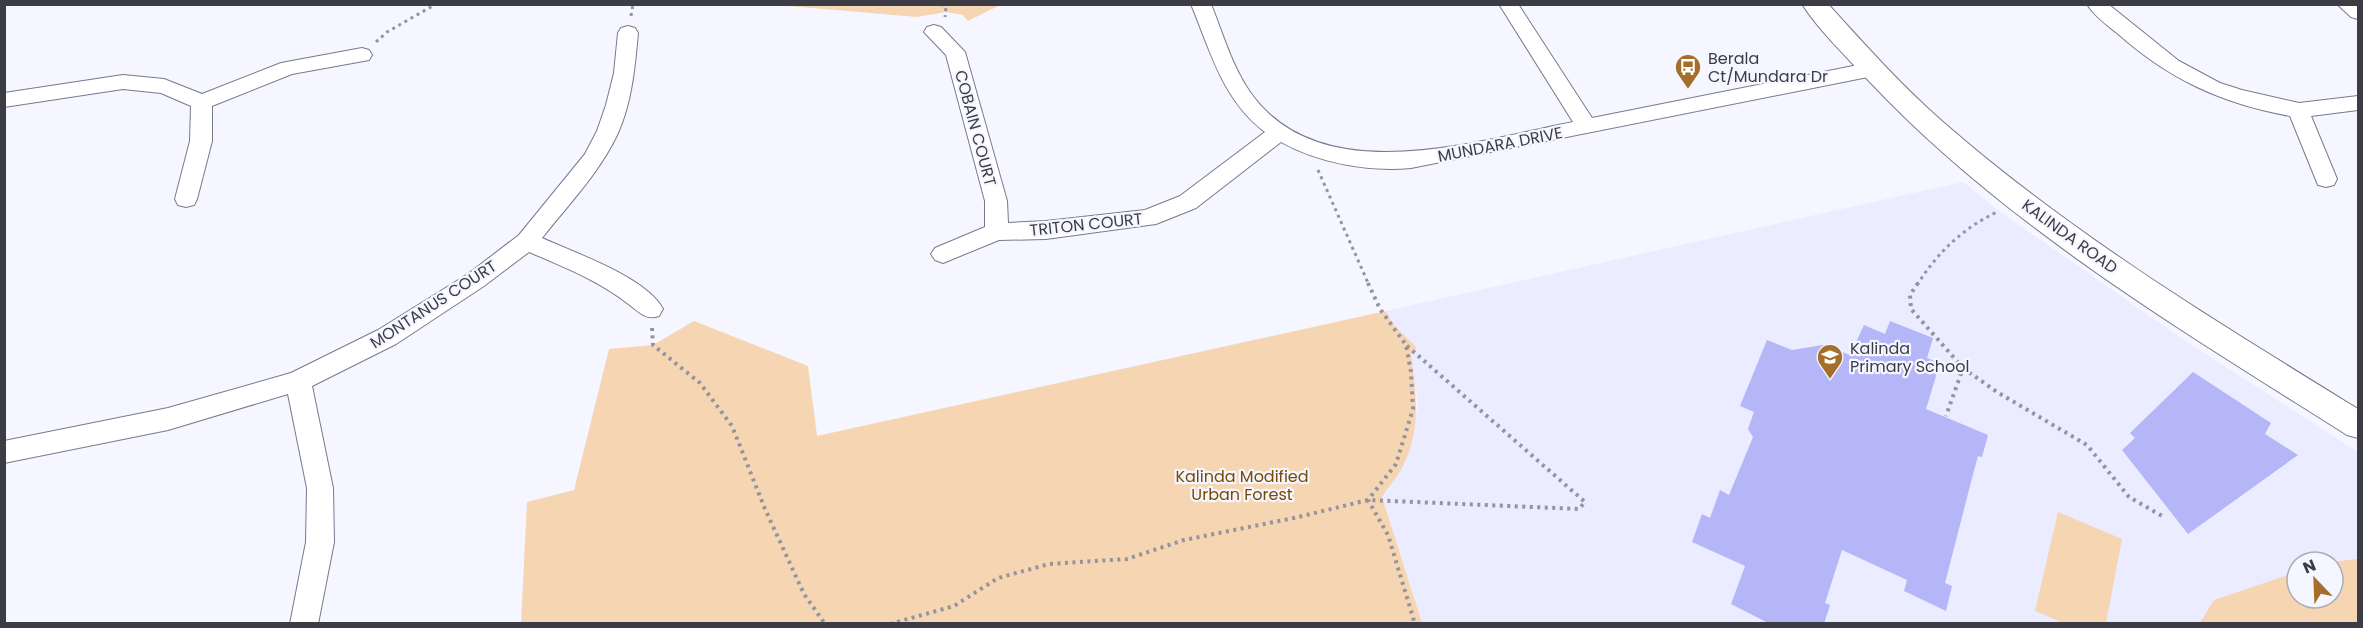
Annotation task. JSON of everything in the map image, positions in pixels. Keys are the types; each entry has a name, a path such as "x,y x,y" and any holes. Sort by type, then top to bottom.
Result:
{"street":[{"name":"MUNDARA DRIVE","path":"1201,4 1237,88 1251,109 1279,132 1308,146 1340,155 1382,162 1441,156 1873,69"},
{"path":"1508,4 1586,126"},
{"name":"KALINDA ROAD","path":"1814,4 1873,69 1933,129 2021,201 2106,263 2358,425"},
{"path":"2096,4 2145,49 2191,79 2249,100 2298,110 2358,103"},
{"path":"2346,4 2358,13"},
{"name":"COBAIN COURT","path":"934,32 955,52 996,201 997,232"},
{"name":"MONTANUS COURT","path":"4,452 168,420 298,381 387,337 476,280 527,241 593,159 608,131 624,73 628,33"},
{"path":"4,100 123,82 164,86 202,102 288,68 362,55"},
{"path":"186,199 201,141 202,102"},
{"path":"2298,110 2313,142 2326,179"},
{"name":"TRITON COURT","path":"943,254 997,232 1046,230 1148,218 1188,202 1279,132"},
{"path":"527,241 616,281 651,309"},
{"path":"298,381 320,488 320,542 304,624"}],"path":[{"path":"362,55 387,32 436,4"},
{"path":"890,624 954,606 998,578 1049,564 1127,559 1184,540 1294,518 1368,500 1579,508 1585,502 1406,345 1380,309 1318,169"},
{"path":"2001,211 1975,222 1933,260 1910,295 1911,309 1963,368 1997,392 2087,445 2129,497 2162,516"},
{"path":"651,309 653,345 700,383 732,426 765,509 804,594 825,624"},
{"path":"1368,500 1396,464 1413,409 1406,345"},
{"path":"1946,416 1963,368"},
{"path":"1368,500 1389,535 1415,624"}],"shaded area":[{"name":"Kalinda Primary School","path":"1963,182 1999,211 2187,342 2358,452 2358,623 1422,623 1382,497 1405,464 1418,406 1411,353 1404,336 1393,324 1386,311"}],"green space":[{"path":"777,5 1000,5 968,21 963,15 946,12 917,17"},
{"name":"Kalinda Modified Urban Forest","path":"1386,311 1393,324 1417,348 1411,353 1416,408 1410,449 1403,466 1382,497 1422,623 521,623 527,502 574,490 609,349 653,345 694,321 808,366 817,436"},
{"path":"2058,512 2122,539 2106,623 2063,623 2035,611"},
{"path":"2358,559 2358,623 2200,623 2214,600 2285,576 2285,610 2345,610 2345,560"}],"building":[{"path":"1890,321 1933,338 1927,358 1940,363 1926,409 1988,435 1982,457 1978,456 1945,583 1952,586 1946,611 1904,591 1907,580 1842,550 1825,603 1830,605 1824,624 1770,624 1731,604 1745,566 1692,542 1702,514 1710,518 1720,490 1729,495 1753,437 1748,429 1754,412 1740,406 1767,340 1792,350 1823,345 1850,355 1864,325 1885,334"},
{"path":"2193,372 2271,423 2265,434 2298,455 2188,534 2122,450 2135,438 2130,433"}],"place":[{"name":"Berala Ct/Mundara Dr","path":"1688,90"},
{"name":"Kalinda Primary School","path":"1830,380"}]}
